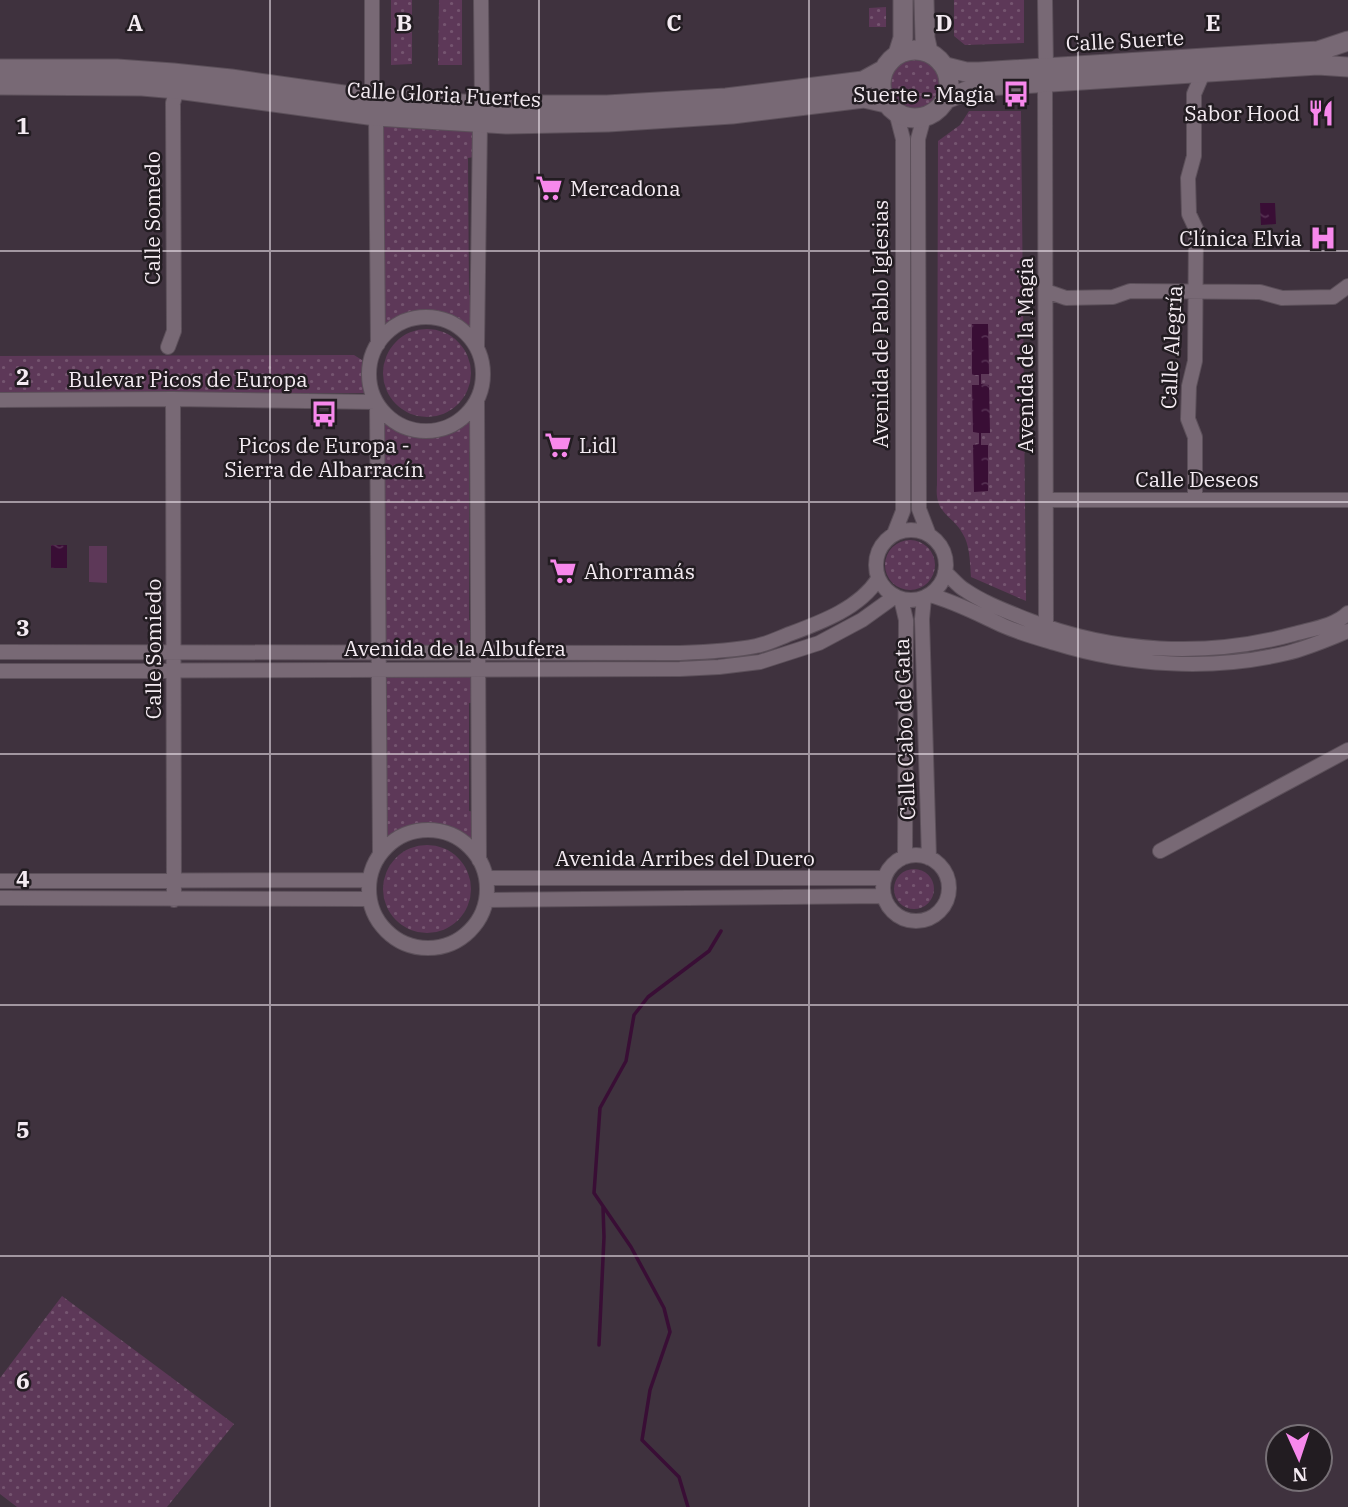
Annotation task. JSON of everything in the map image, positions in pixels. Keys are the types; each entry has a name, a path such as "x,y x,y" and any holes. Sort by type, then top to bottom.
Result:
{"main road":[{"path":"898,54 903,37 903,0"},
{"path":"924,0 928,52"},
{"path":"1348,41 1348,66"},
{"name":"Calle Suerte","path":"947,99 967,91 1045,75 1318,51 1348,41"},
{"path":"914,49 928,52 946,67 950,84 947,99 936,111 924,117 913,118 891,107 881,87 883,70 898,54 914,49"},
{"name":"Calle Suerte","path":"946,67 966,72 1045,75 1203,73 1318,65 1348,66"},
{"name":"Calle Gloria Fuertes","path":"0,69 117,69 231,79 374,108"},
{"name":"Calle Gloria Fuertes","path":"0,85 172,93 481,114 726,98 863,81 883,70"},
{"name":"Calle Gloria Fuertes","path":"481,114 506,124 607,122 732,114 864,98 891,107"}],"street":[{"path":"372,0 378,344"},
{"path":"377,403 388,417 403,426 419,431 437,431 453,425 467,415 477,401 483,384 484,373 477,347 481,0"},
{"name":"Avenida de la Magia","path":"1045,0 1046,627"},
{"name":"Calle Alegría","path":"1195,500 1195,437 1188,419 1188,397 1195,361 1196,229 1189,214 1188,178 1194,156 1194,94 1203,73"},
{"name":"Calle Somedo","path":"172,93 174,346"},
{"name":"Avenida de Pablo Iglesias","path":"891,107 902,139 903,510 894,534"},
{"name":"Avenida de Pablo Iglesias","path":"924,117 918,139 919,509 929,535"},
{"path":"1046,291 1066,298 1113,297 1130,291 1195,291 1259,292 1282,298 1333,297 1348,286"},
{"path":"380,854 377,403 369,380 369,368 378,344 389,331 420,317 437,318 453,324 467,334 477,347"},
{"name":"Bulevar Picos de Europa","path":"0,400 173,399 377,403"},
{"name":"Calle Somiedo","path":"173,399 174,900"},
{"path":"477,401 480,860 486,878 486,901 478,920 465,935 447,945 427,948 407,944 390,934 376,918 369,899 369,880 380,854 394,841 411,832 431,830 450,834 467,844 480,860"},
{"name":"Calle Deseos","path":"1046,500 1348,500"},
{"path":"905,530 929,535 943,551 946,572 937,589 927,596 912,601 897,598 884,589 878,579 875,569 879,549 894,534 905,530"},
{"path":"946,572 964,590 999,608 1060,632 1130,647 1219,648 1270,641 1327,625 1348,613"},
{"name":"Avenida de la Albufera","path":"0,652 717,652 759,645 816,625 846,609 871,590 878,579"},
{"path":"927,596 950,600 1007,627 1056,644 1130,661 1236,661 1288,652 1348,631"},
{"name":"Calle Cabo de Gata","path":"927,596 922,619 929,858"},
{"name":"Avenida de la Albufera","path":"0,671 719,667 761,662 819,643 862,621 897,598"},
{"name":"Calle Cabo de Gata","path":"897,598 906,620 905,857"},
{"path":"1160,851 1348,750"},
{"path":"913,855 929,858 938,864 949,883 945,905 928,919 906,920 896,915 888,906 884,896 884,878 896,862 905,857 913,855"},
{"name":"Avenida Arribes del Duero","path":"486,878 884,878"},
{"path":"0,881 369,880"},
{"name":"Avenida Arribes del Duero","path":"486,901 884,896"},
{"path":"0,898 369,899"}],"shaded area":[{"path":"391,0 412,0 412,64 391,65"},
{"path":"439,0 462,0 462,65 438,65"},
{"path":"954,0 1024,0 1024,43 965,45 954,36"},
{"path":"886,7 886,27 869,27 869,8"},
{"path":"915,60 932,67 939,84 932,101 915,108 898,101 891,84 898,67"},
{"path":"969,111 1021,111 1026,601 971,577 965,538 942,509 937,495 938,141 960,125"},
{"path":"381,124 472,131 474,157 468,158 469,295 473,296 474,332 450,315 428,311 405,317 382,332 382,298 385,298 384,153 381,153"},
{"path":"427,329 452,336 464,348 471,373 464,398 452,410 427,417 402,410 390,398 383,373 390,348 402,336"},
{"path":"354,355 362,360 364,393 0,393 0,356"},
{"path":"473,416 474,451 469,452 469,620 474,621 473,647 381,647 385,622 385,452 382,450 381,417 404,431 428,436 451,432"},
{"path":"910,540 928,547 935,565 928,583 910,590 892,583 885,565 892,547"},
{"path":"89,546 107,546 107,583 89,582"},
{"path":"384,676 469,676 473,679 473,703 469,703 469,811 475,812 474,846 452,832 428,826 405,831 383,846"},
{"path":"427,845 444,849 458,858 467,872 471,889 467,906 458,920 444,929 427,933 410,929 396,920 387,906 383,889 387,872 396,858 410,849"},
{"path":"914,869 928,875 934,889 928,903 914,909 900,903 894,889 900,875"},
{"path":"62,1296 234,1424 167,1507 17,1507 0,1494 0,1378"}],"water":[{"path":"1260,203 1275,203 1276,224 1261,225"},
{"path":"972,324 988,324 989,374 981,374 981,384 989,385 990,433 981,433 981,445 988,445 988,491 974,492 973,445 979,444 979,433 973,432 972,385 979,385 979,375 972,375"},
{"path":"51,545 67,545 67,568 51,568"}],"waterway":[{"path":"688,1507 679,1477 642,1440 650,1390 670,1332 664,1308 631,1247 594,1193 600,1108 626,1061 634,1015 648,997 709,951 721,931"},
{"path":"599,1345 603,1207"}],"place":[{"name":"Suerte - Magia","path":"1016,94"},
{"name":"Sabor Hood","path":"1321,113"},
{"name":"Mercadona","path":"549,188"},
{"name":"Clínica Elvia","path":"1323,238"},
{"name":"Picos de Europa - Sierra de Albarracín","path":"324,414"},
{"name":"Lidl","path":"558,445"},
{"name":"Ahorramás","path":"563,571"}]}
